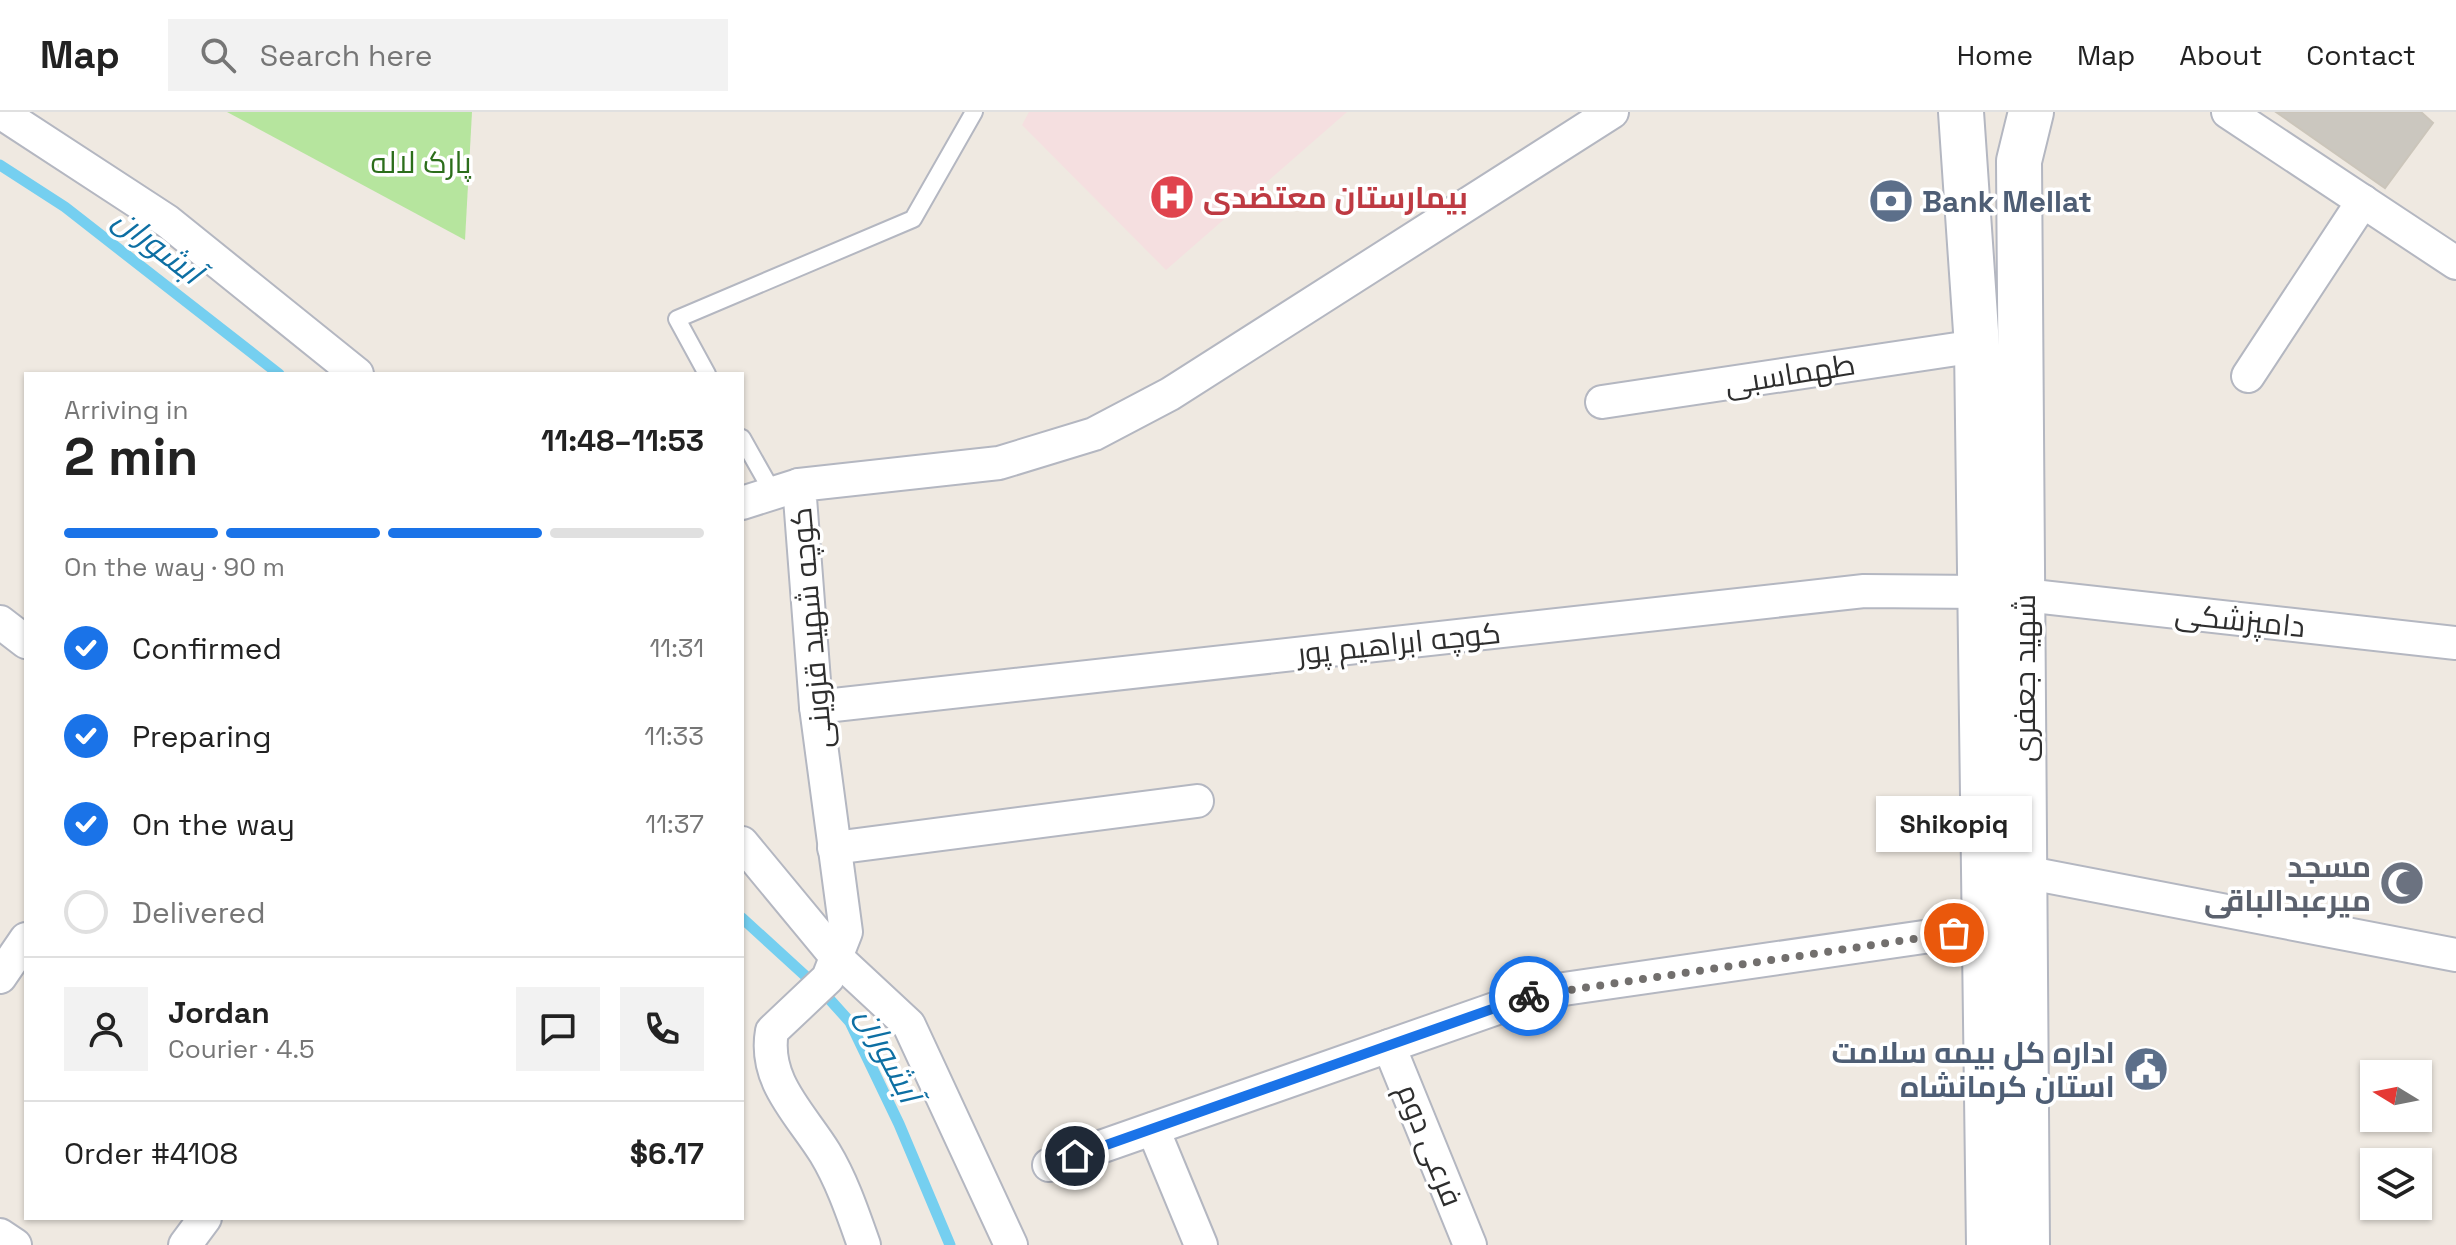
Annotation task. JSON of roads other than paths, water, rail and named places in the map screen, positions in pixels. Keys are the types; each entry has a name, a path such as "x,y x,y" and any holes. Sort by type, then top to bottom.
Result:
{"main road":[{"name":"شهید جعفری","path":"1961,112 1977,346 2004,594 2024,872 2027,1245"},
{"name":"شهید جعفری","path":"1989,1245 1986,928 2004,594 2019,161 2031,112"}],"street":[{"path":"0,112 167,221 355,372"},
{"name":"کوچه شهید قزوینی","path":"833,969 846,932 786,489 999,463 1094,434 1170,394 1612,112"},
{"path":"2228,112 2456,263"},
{"path":"2248,376 2363,201"},
{"name":"طهماسبی","path":"1602,402 1977,346"},
{"path":"744,502 786,489"},
{"name":"کوچه ابراهیم پور","path":"816,707 1864,591 2004,594"},
{"name":"دامپزشکی","path":"2004,594 2456,643"},
{"path":"0,622 24,640"},
{"path":"834,848 1197,801"},
{"path":"744,846 833,969 909,1025 1011,1245"},
{"path":"2024,872 2456,955"},
{"path":"1049,1165 1543,992 1986,928"},
{"path":"0,977 24,942"},
{"path":"833,969 772,1031 770,1044 775,1076 826,1155 864,1245"},
{"name":"فرعی دوم","path":"1389,1046 1470,1245"},
{"path":"1153,1129 1201,1245"},
{"path":"185,1245 204,1220"},
{"path":"0,1235 15,1245"}],"lane":[{"path":"706,372 677,319 913,219 974,112"},
{"path":"744,440 786,489"}],"waterway":[{"name":"آبشوران","path":"0,165 65,207 276,372"},
{"name":"آبشوران","path":"744,920 823,992 850,1022 899,1124 950,1245"}],"place":[{"name":"بیمارستان معتضدی","path":"1172,197"},
{"name":"Bank Mellat","path":"1891,201"},
{"name":"مسجد میرعبدالباقی","path":"2402,883"},
{"name":"Shikopiq","path":"1954,933"},
{"name":"اداره کل بیمه سلامت استان کرمانشاه","path":"2146,1069"}],"park label":[{"name":"پارک لاله","path":"421,162"}]}
